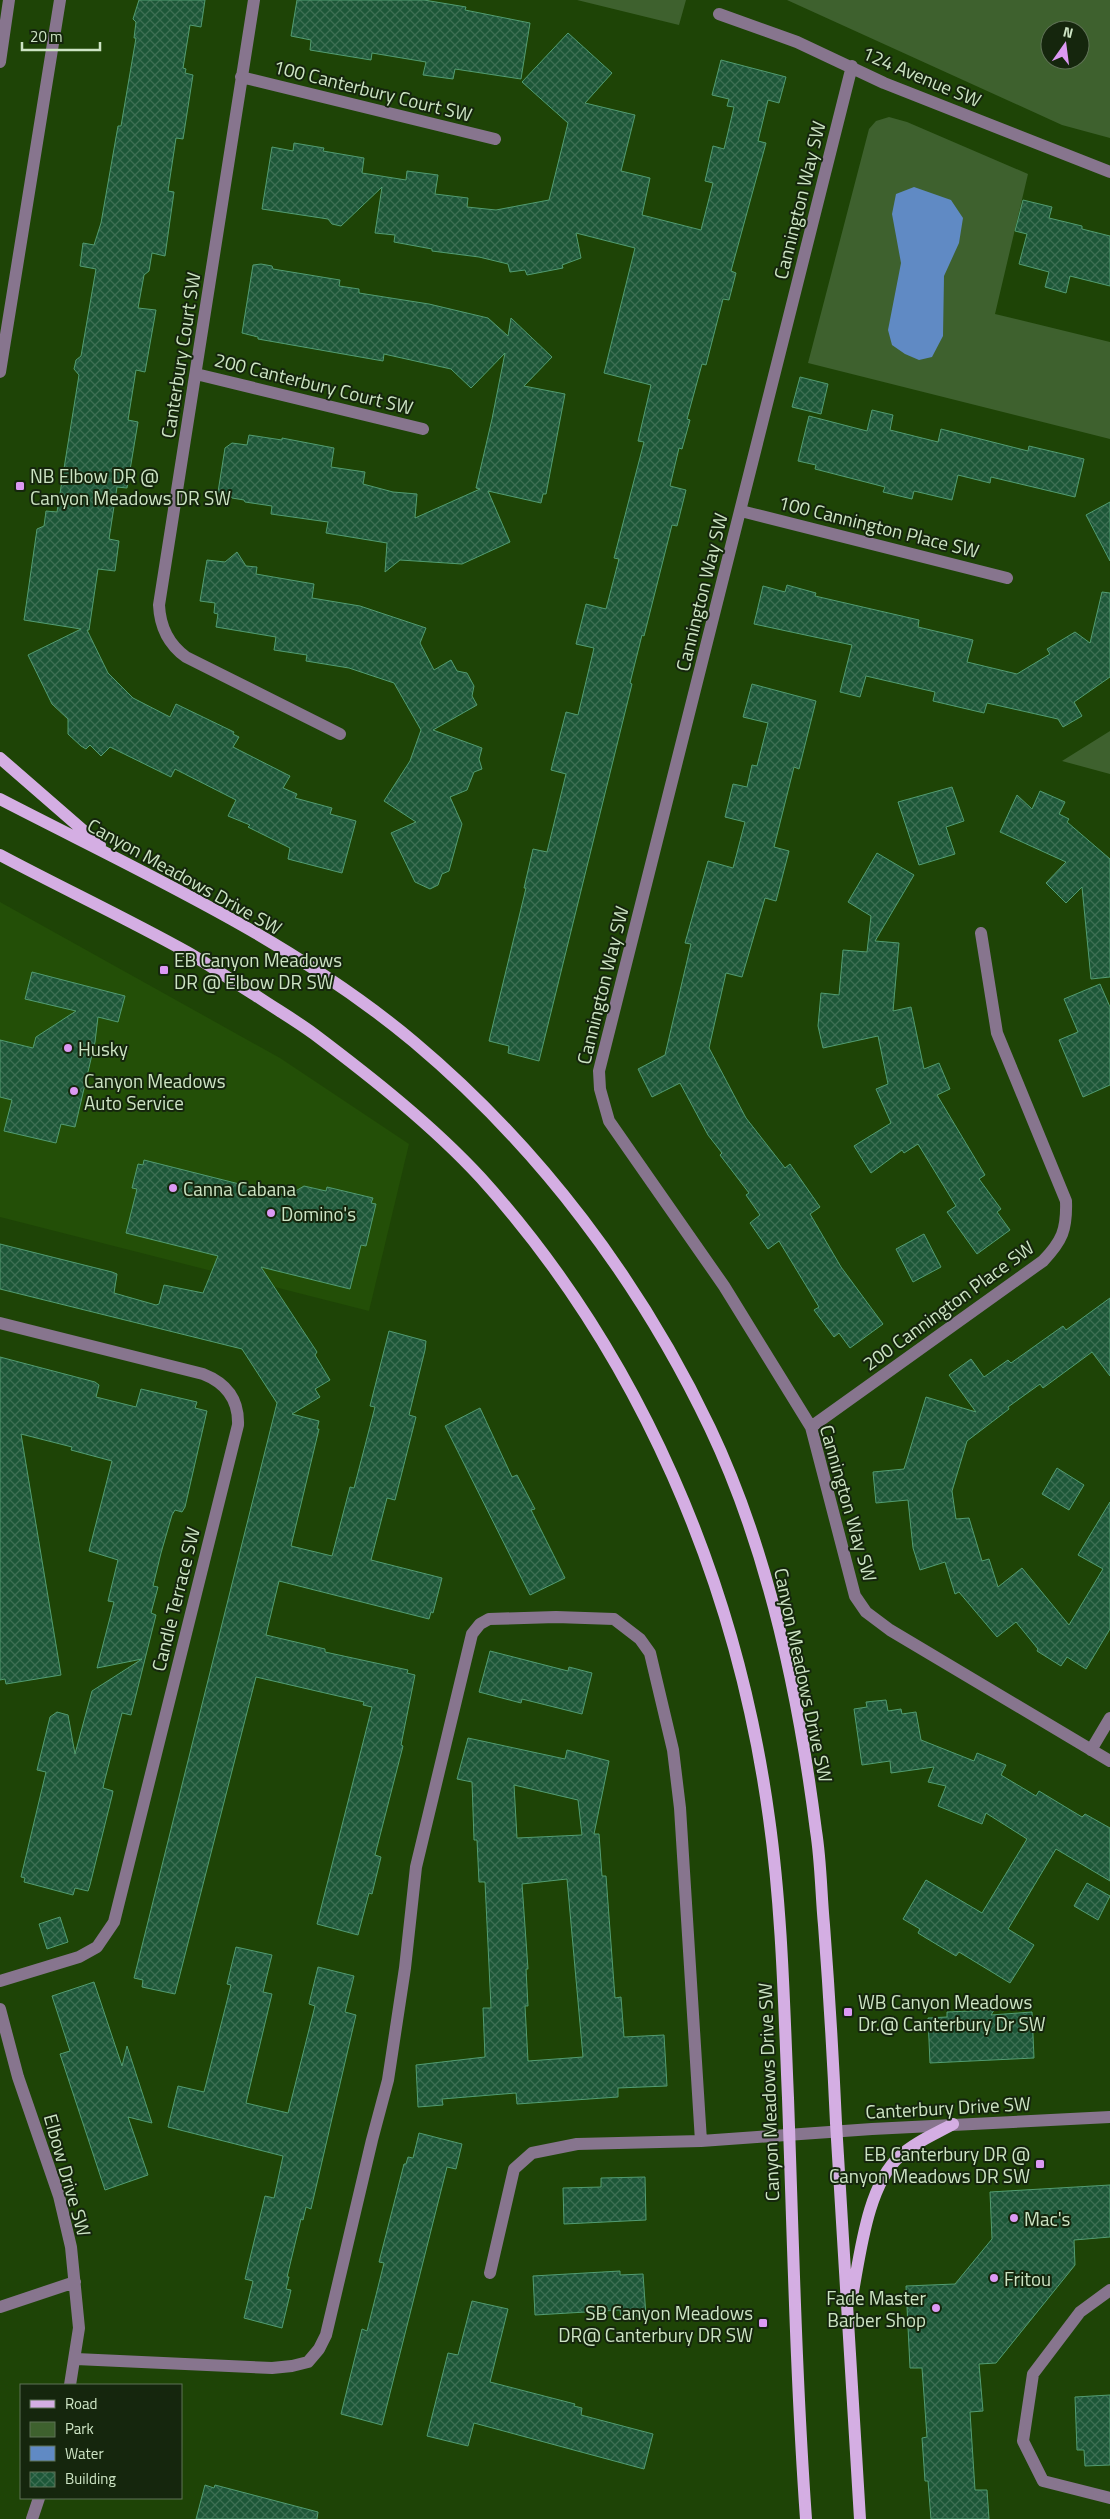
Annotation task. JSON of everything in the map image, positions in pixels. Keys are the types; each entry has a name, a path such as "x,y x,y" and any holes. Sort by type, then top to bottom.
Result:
{"main road":[{"path":"0,758 118,860"},
{"name":"Canyon Meadows Drive SW","path":"0,799 227,918 325,977 410,1039 476,1098 549,1176 615,1264 665,1341 712,1432 744,1513 773,1602 796,1712 817,1833 860,2519"},
{"name":"Canyon Meadows Drive SW","path":"0,855 191,954 309,1030 403,1104 479,1176 539,1249 597,1332 642,1413 690,1511 723,1607 750,1712 770,1819 783,1979 797,2363 806,2519"},
{"path":"848,2316 867,2218 886,2173 899,2156 953,2124"}],"street":[{"path":"0,62 9,0"},
{"path":"0,372 60,0"},
{"name":"Canterbury Court SW","path":"254,0 159,605 160,618 164,631 170,641 186,656 340,734"},
{"name":"124 Avenue SW","path":"719,14 797,42 852,66 884,83 1110,172"},
{"name":"Cannington Way SW","path":"852,66 599,1071 600,1089 609,1121 724,1286 810,1427 856,1596 862,1608 890,1630 1110,1761"},
{"name":"100 Canterbury Court SW","path":"241,76 495,139"},
{"name":"200 Canterbury Court SW","path":"196,374 423,429"},
{"name":"100 Cannington Place SW","path":"741,511 1007,578"},
{"name":"200 Cannington Place SW","path":"810,1427 1042,1261 1061,1239 1066,1215 1066,1201 997,1033 981,933"},
{"name":"Candle Terrace SW","path":"0,1323 203,1374 216,1379 231,1394 239,1414 238,1425 114,1922 97,1947 79,1957 0,1982"},
{"path":"76,2359 272,2368 308,2362 319,2349 326,2335 388,2080 405,1968 416,1866 472,1634 480,1624 489,1619 556,1617 614,1619 640,1639 650,1653 673,1750 680,1808 701,2141"},
{"path":"1091,1750 1110,1718"},
{"name":"Elbow Drive SW","path":"0,2010 18,2077 59,2196 71,2247 79,2328 76,2359 70,2384"},
{"name":"Canterbury Drive SW","path":"490,2273 514,2170 532,2153 577,2144 701,2141 953,2124 1110,2117"},
{"path":"0,2307 75,2282"},
{"path":"1110,2290 1080,2312 1033,2374 1023,2441 1043,2482 1110,2498"},
{"path":"32,2519 38,2499"}],"shaded area":[{"path":"0,902 280,1058 409,1144 369,1311 0,1217"}],"green space":[{"path":"577,0 686,0 679,25"},
{"path":"787,0 1110,0 1110,138 1062,125"},
{"path":"889,117 907,122 1028,174 995,314 1110,342 1110,439 808,363 869,129 876,121"},
{"path":"1110,731 1110,774 1062,761"}],"water":[{"path":"914,187 951,200 963,218 959,243 944,276 943,336 932,357 919,360 905,354 892,345 888,330 901,263 892,214 896,194"}],"building":[{"path":"139,0 205,0 201,27 190,25 183,68 186,69 185,73 193,75 183,139 176,138 168,191 174,192 165,256 152,253 149,271 144,275 138,308 156,310 145,372 136,370 128,420 138,422 127,488 117,487 109,539 119,541 115,571 98,569 89,630 87,630 108,673 133,698 170,717 176,704 234,732 233,734 239,737 233,747 290,776 283,788 297,794 295,798 332,808 330,814 356,821 342,873 288,859 290,848 248,827 250,825 228,816 236,800 175,769 171,777 110,747 101,756 90,745 86,749 81,746 68,734 68,719 52,704 28,655 81,629 24,620 37,529 44,526 46,511 57,512 79,375 74,369 76,360 81,356 96,269 80,266 83,243 94,245 101,223 118,126 121,126 136,38 134,38 136,22 133,19"},
{"path":"297,0 424,0 466,7 465,10 530,23 521,79 455,69 453,79 423,75 426,62 372,53 371,60 310,50 311,40 291,36"},
{"path":"568,33 612,73 585,103 635,115 621,171 650,178 642,215 701,230 713,183 705,181 713,146 724,149 734,107 727,106 729,99 712,95 721,60 786,77 779,103 768,100 758,141 766,143 731,271 736,273 729,300 723,299 706,365 702,364 687,419 690,420 682,449 679,448 670,486 686,490 677,526 672,525 644,636 642,635 630,683 632,684 539,1061 508,1053 509,1046 489,1041 526,888 524,888 533,849 547,852 566,774 551,770 566,712 578,715 594,648 576,644 586,604 606,609 619,559 614,558 644,442 638,441 651,385 604,373 635,248 576,233 581,258 562,265 563,268 527,275 525,270 510,272 508,264 479,257 432,251 432,249 394,242 395,235 375,233 382,187 341,226 332,224 328,219 262,209 272,147 293,151 294,143 324,148 323,151 364,158 362,173 406,180 407,171 438,175 435,194 468,198 467,207 496,210 549,200 568,123 522,82"},
{"path":"1023,200 1052,207 1049,218 1082,226 1082,229 1110,236 1110,286 1070,276 1066,293 1045,287 1049,272 1019,264 1027,234 1015,231"},
{"path":"253,265 272,266 273,269 340,280 339,286 359,289 359,293 429,304 488,318 508,336 511,318 552,357 524,386 565,394 546,494 543,494 541,503 488,491 510,542 462,564 400,560 385,572 387,543 326,533 328,522 271,514 272,506 245,502 244,500 232,498 229,494 218,492 225,448 232,443 247,445 249,435 282,440 282,438 334,448 331,467 365,472 363,484 393,492 417,494 415,518 480,489 476,488 505,353 471,388 451,369 384,354 383,361 258,339 258,337 242,333"},
{"path":"800,377 828,384 821,414 792,407"},
{"path":"872,410 893,415 890,430 938,442 941,429 1028,451 1029,446 1084,459 1075,497 991,477 990,483 958,475 952,500 914,491 912,499 883,492 885,487 815,469 816,465 798,461 809,416 867,431"},
{"path":"1110,502 1110,561 1086,515"},
{"path":"237,552 246,566 257,567 256,574 314,584 312,598 360,606 426,628 420,643 434,670 451,660 457,671 467,673 474,686 472,696 477,705 433,730 482,748 479,759 482,769 474,772 467,790 450,797 462,824 449,871 442,874 438,885 430,889 415,882 391,833 416,822 384,801 410,761 421,730 394,683 349,668 306,661 307,655 274,650 276,637 216,627 218,614 214,613 215,603 200,601 207,560 225,562"},
{"path":"787,585 816,593 815,596 919,620 918,627 973,640 967,662 1017,674 1050,654 1047,649 1075,632 1090,643 1102,592 1110,593 1110,677 1074,702 1082,716 1063,727 1058,719 987,703 984,713 933,701 935,692 866,676 860,697 840,692 852,645 754,624 763,586 785,592"},
{"path":"752,684 816,701 799,769 794,767 774,847 789,851 776,901 765,898 742,977 726,973 709,1048 746,1118 785,1168 790,1164 820,1207 810,1214 841,1267 883,1324 850,1348 839,1333 834,1337 814,1310 819,1307 779,1241 768,1249 750,1223 760,1215 746,1195 749,1193 720,1155 722,1153 708,1135 680,1083 652,1097 638,1069 665,1055 691,944 685,943 708,861 733,868 745,822 725,817 733,784 747,787 752,765 757,766 768,723 743,717"},
{"path":"952,787 964,821 946,827 955,854 919,865 898,802"},
{"path":"1040,791 1065,802 1059,814 1069,819 1067,822 1110,859 1110,977 1091,979 1082,887 1066,903 1046,883 1066,862 1000,832 1017,795 1032,809"},
{"path":"877,853 914,875 875,941 899,943 893,1011 911,1007 924,1069 939,1063 950,1089 937,1095 985,1175 979,1179 1001,1209 997,1212 1010,1230 977,1254 947,1212 956,1206 918,1144 904,1153 902,1150 871,1173 854,1146 891,1123 876,1089 888,1084 878,1036 823,1048 818,1026 821,993 839,995 843,950 867,952 871,916 848,902"},
{"path":"32,972 125,996 118,1022 98,1017 95,1042 75,1127 61,1124 56,1143 4,1131 12,1100 0,1097 0,1040 33,1048 36,1037 76,1011 25,999"},
{"path":"1100,984 1110,1007 1110,1085 1083,1097 1059,1040 1078,1032 1064,999"},
{"path":"144,1160 287,1196 304,1186 326,1191 327,1187 373,1198 371,1203 376,1204 366,1246 361,1245 350,1289 261,1267 317,1352 315,1355 330,1380 315,1389 320,1397 292,1414 319,1421 317,1429 319,1429 291,1546 332,1556 350,1487 354,1488 375,1407 370,1406 389,1331 426,1341 409,1415 416,1417 395,1500 387,1498 371,1560 442,1578 433,1613 431,1612 429,1619 279,1581 266,1635 325,1649 325,1652 408,1670 407,1673 415,1675 401,1745 403,1746 375,1855 381,1857 372,1894 369,1893 358,1935 317,1924 372,1707 363,1705 364,1702 256,1677 175,1994 142,1987 143,1980 134,1978 277,1403 242,1349 0,1289 0,1244 112,1272 117,1274 114,1293 156,1305 159,1304 164,1285 203,1293 218,1256 126,1233 137,1189 132,1188 138,1164 143,1165"},
{"path":"924,1234 941,1267 913,1282 896,1249"},
{"path":"1110,1298 1110,1376 1092,1352 1043,1388 1040,1384 1008,1407 1009,1409 967,1441 952,1491 956,1519 969,1518 982,1561 989,1559 998,1587 1022,1568 1069,1625 1103,1569 1078,1555 1110,1502 1110,1629 1086,1669 1067,1657 1061,1666 1037,1651 1038,1649 1016,1622 997,1637 959,1592 955,1594 945,1562 920,1570 913,1548 908,1500 876,1503 873,1472 904,1469 926,1397 976,1412 949,1375 971,1359 984,1377 1008,1360 1011,1363 1063,1326 1066,1330"},
{"path":"0,1357 95,1382 99,1385 96,1397 136,1407 141,1389 197,1402 195,1408 207,1411 185,1507 182,1512 175,1510 172,1515 161,1553 153,1586 158,1587 151,1613 156,1615 131,1715 122,1713 104,1783 103,1788 113,1791 90,1885 88,1891 75,1888 73,1895 24,1882 25,1878 21,1877 46,1772 37,1770 50,1717 57,1712 68,1715 75,1754 92,1691 142,1659 97,1668 114,1602 108,1601 118,1560 89,1551 112,1461 71,1450 72,1447 21,1434 61,1675 6,1684 5,1679 0,1680"},
{"path":"480,1408 512,1477 517,1475 535,1509 531,1510 565,1578 530,1595 445,1426"},
{"path":"1057,1468 1084,1485 1069,1510 1042,1494"},
{"path":"490,1651 568,1671 569,1667 592,1673 582,1714 522,1699 521,1703 479,1692"},
{"path":"886,1700 888,1711 901,1709 902,1714 916,1712 921,1740 974,1761 977,1753 1006,1765 1001,1775 1036,1796 1039,1791 1082,1817 1085,1814 1110,1828 1110,1881 1056,1849 1008,1929 1034,1945 1010,1983 959,1952 956,1956 918,1933 920,1929 903,1919 926,1880 982,1913 1027,1839 986,1813 982,1824 938,1806 946,1786 928,1782 934,1767 891,1773 890,1761 862,1765 854,1709 867,1707 866,1702"},
{"path":"468,1738 565,1759 567,1750 609,1761 594,1834 599,1834 602,1876 606,1876 615,1998 621,1997 624,2037 664,2035 667,2086 618,2088 618,2097 517,2104 516,2093 442,2099 443,2105 418,2107 416,2065 485,2057 483,2008 491,2008 485,1882 479,1882 477,1840 474,1840 472,1782 457,1779","holes":["514,1785 578,1800 582,1835 517,1838","567,1879 583,2057 528,2061 525,2006 528,2006 526,1969 528,1969 522,1884"]},
{"path":"1087,1883 1110,1896 1098,1920 1074,1906"},
{"path":"60,1917 68,1942 47,1949 39,1924"},
{"path":"236,1947 272,1955 263,1992 272,1994 246,2103 288,2113 315,2006 309,2004 318,1967 354,1976 345,2012 356,2015 311,2209 306,2207 303,2220 301,2219 287,2277 289,2277 286,2289 291,2290 282,2328 244,2318 253,2281 245,2279 265,2196 274,2198 283,2156 168,2127 178,2086 204,2092 231,1985 227,1984"},
{"path":"94,1982 122,2066 127,2046 152,2123 128,2117 148,2175 105,2190 60,2054 70,2051 52,1996"},
{"path":"994,2010 991,2015 1032,2012 1034,2058 930,2063 928,2018 947,2017 947,2012"},
{"path":"419,2133 462,2144 456,2169 447,2167 382,2425 341,2414 362,2329 367,2331 384,2263 379,2262 404,2164 406,2164 408,2157 413,2158"},
{"path":"645,2177 646,2220 564,2224 563,2188 601,2187 601,2178"},
{"path":"1110,2185 1110,2237 1074,2240 1075,2265 996,2363 979,2364 983,2411 970,2412 975,2490 987,2490 989,2519 931,2519 928,2481 925,2481 922,2438 927,2437 922,2368 910,2368 906,2286 955,2284 992,2239 990,2192"},
{"path":"620,2271 620,2275 643,2274 646,2316 621,2317 620,2310 535,2315 533,2276"},
{"path":"472,2301 508,2309 490,2382 575,2404 574,2406 582,2408 581,2415 653,2434 644,2469 474,2423 468,2446 427,2436 448,2353 458,2355"},
{"path":"1110,2395 1110,2465 1085,2466 1084,2450 1077,2450 1075,2397"},
{"path":"205,2485 214,2488 215,2485 318,2512 317,2519 196,2519"}],"place":[{"name":"NB Elbow DR @ Canyon Meadows DR SW","path":"20,486"},
{"name":"EB Canyon Meadows DR @ Elbow DR SW","path":"164,970"},
{"name":"Husky","path":"68,1048"},
{"name":"Canyon Meadows Auto Service","path":"74,1091"},
{"name":"Canna Cabana","path":"173,1188"},
{"name":"Domino's","path":"271,1213"},
{"name":"WB Canyon Meadows Dr.@ Canterbury Dr SW","path":"848,2012"},
{"name":"EB Canterbury DR @ Canyon Meadows DR SW","path":"1040,2164"},
{"name":"Mac's","path":"1014,2218"},
{"name":"Fritou","path":"994,2278"},
{"name":"Fade Master Barber Shop","path":"936,2308"},
{"name":"SB Canyon Meadows DR@ Canterbury DR SW","path":"763,2323"}]}
